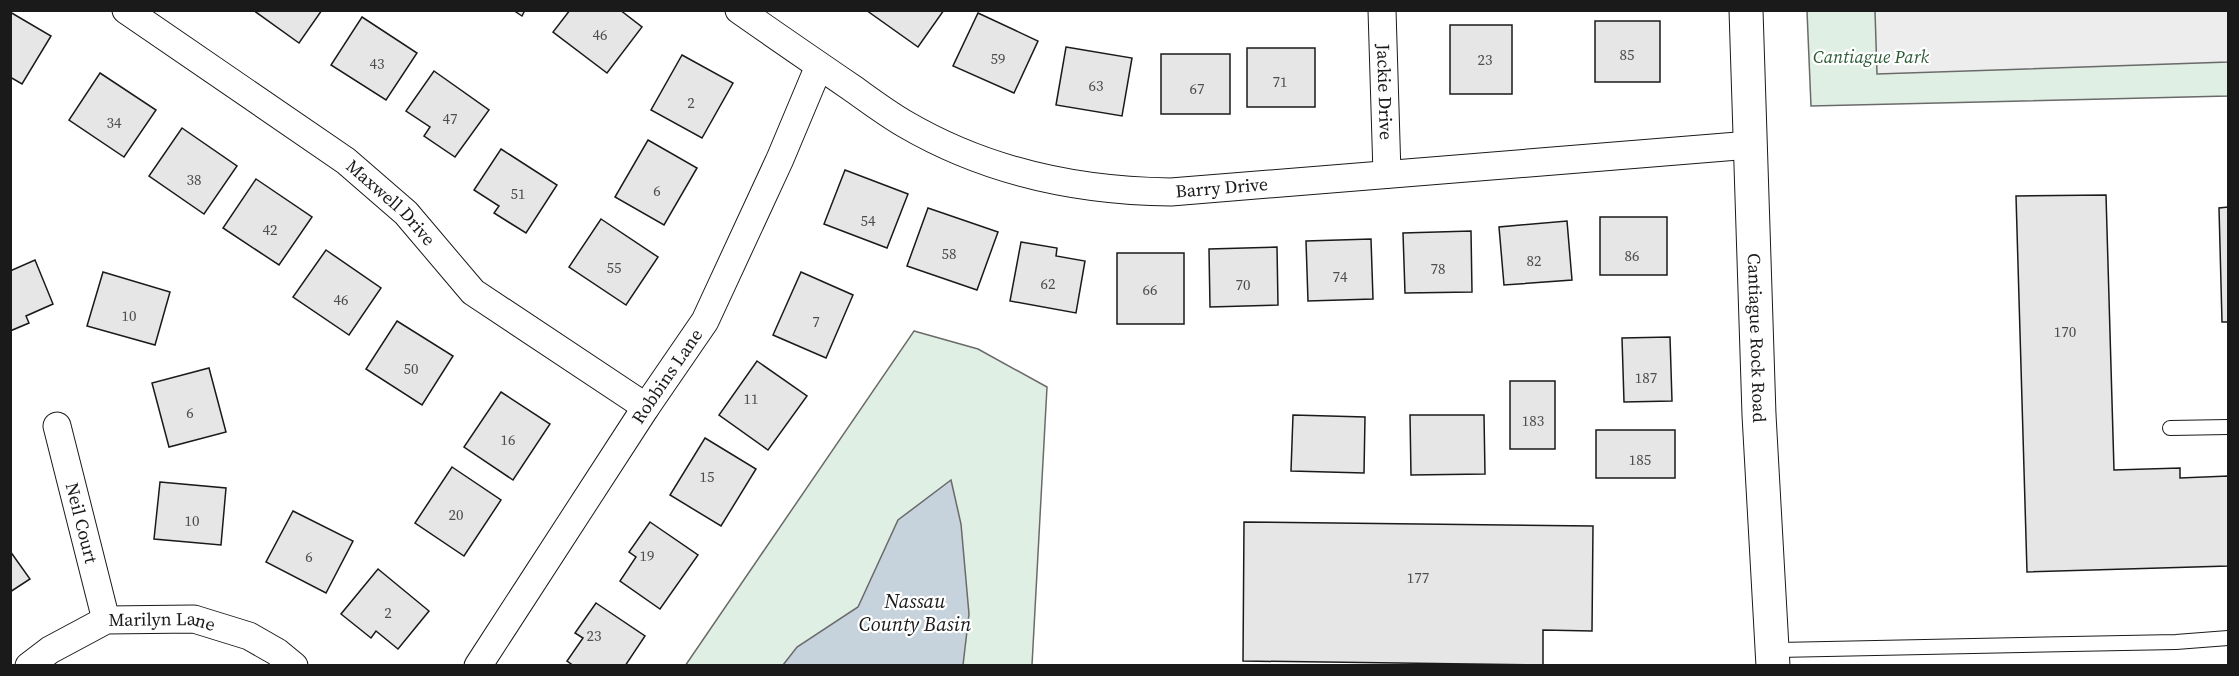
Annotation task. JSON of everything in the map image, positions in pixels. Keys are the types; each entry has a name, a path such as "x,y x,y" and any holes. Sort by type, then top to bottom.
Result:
{"main road":[{"name":"Cantiague Rock Road","path":"1746,10 1759,415 1772,658"}],"street":[{"name":"Maxwell Drive","path":"126,10 346,161 406,213 472,292 646,407"},
{"name":"Barry Drive","path":"739,10 904,124 954,149 993,165 1059,183 1126,192 1171,192 1750,145"},
{"name":"Jackie Drive","path":"1382,10 1388,174"},
{"name":"Robbins Lane","path":"478,666 646,407 705,321 780,159 819,66"},
{"name":"Neil Court","path":"57,426 106,620"},
{"name":"Marilyn Lane","path":"29,666 50,650 106,620 194,619 249,636 277,652 294,666"}],"lane":[{"path":"2170,428 2229,426"},
{"path":"1772,658 2229,638"}],"green space":[{"name":"Cantiague Park","path":"1807,11 2228,11 2228,96 1811,106"},
{"path":"914,331 978,349 1047,387 1032,665 685,666"}],"shaded area":[{"path":"1875,11 2228,11 2228,62 1877,74"}],"water":[{"name":"Nassau County Basin","path":"951,480 961,524 969,614 963,665 783,665 797,647 858,607 898,520"}],"building":[{"path":"253,10 322,10 299,43"},
{"path":"513,10 525,10 522,16"},
{"path":"570,10 620,10 642,27 607,73 553,32"},
{"path":"866,10 944,10 918,47"},
{"path":"10,12 51,36 22,84 10,77"},
{"path":"978,13 1038,41 1014,93 953,66"},
{"path":"362,17 417,53 386,100 331,65"},
{"path":"1595,21 1660,21 1660,82 1595,82"},
{"path":"1450,25 1512,25 1512,94 1450,94"},
{"path":"1066,47 1132,58 1122,116 1056,105"},
{"path":"1247,48 1315,48 1315,107 1247,107"},
{"path":"1161,54 1230,54 1230,114 1161,114"},
{"path":"682,55 733,83 702,138 651,110"},
{"path":"434,71 489,110 455,157 424,136 430,127 406,111"},
{"path":"100,73 156,110 124,157 69,120"},
{"path":"182,128 237,166 204,214 149,176"},
{"path":"648,140 697,168 664,225 615,197"},
{"path":"501,149 557,185 526,233 494,213 499,206 474,190"},
{"path":"845,170 908,194 887,248 824,224"},
{"path":"256,179 312,217 279,265 223,228"},
{"path":"2106,195 2114,470 2180,468 2180,478 2228,476 2228,566 2027,572 2016,196"},
{"path":"2228,207 2228,322 2222,322 2219,208"},
{"path":"928,208 998,232 977,290 907,266"},
{"path":"1600,217 1667,217 1667,275 1600,275"},
{"path":"601,219 658,257 626,305 569,267"},
{"path":"1567,221 1572,280 1504,285 1499,227"},
{"path":"1471,231 1472,292 1405,293 1403,233"},
{"path":"1371,239 1373,299 1308,301 1306,241"},
{"path":"1021,242 1057,248 1056,256 1085,261 1076,313 1010,301"},
{"path":"1277,247 1278,305 1210,307 1209,249"},
{"path":"326,250 381,288 349,335 293,297"},
{"path":"1117,253 1184,253 1184,324 1117,324"},
{"path":"35,260 53,304 26,316 29,323 10,331 10,271"},
{"path":"103,272 170,292 155,345 87,326"},
{"path":"801,272 853,295 826,358 773,335"},
{"path":"397,321 453,356 422,405 366,369"},
{"path":"1670,337 1672,401 1624,402 1622,338"},
{"path":"757,361 807,396 768,450 719,415"},
{"path":"209,368 226,432 169,447 152,383"},
{"path":"1510,381 1555,381 1555,449 1510,449"},
{"path":"501,392 550,424 513,480 464,447"},
{"path":"1293,415 1365,417 1364,473 1291,471"},
{"path":"1410,415 1484,415 1485,474 1411,475"},
{"path":"1596,430 1675,430 1675,478 1596,478"},
{"path":"705,438 756,469 721,526 670,495"},
{"path":"452,467 501,500 464,556 415,523"},
{"path":"160,482 226,488 221,545 154,539"},
{"path":"293,511 353,541 326,593 266,562"},
{"path":"650,522 698,555 660,609 620,581 636,557 629,552"},
{"path":"1244,522 1593,526 1592,631 1543,630 1543,665 1243,661"},
{"path":"10,551 30,579 10,592"},
{"path":"378,569 429,611 398,649 376,631 371,638 341,614"},
{"path":"596,603 645,636 625,666 574,666 567,661 583,638 575,633"}]}
